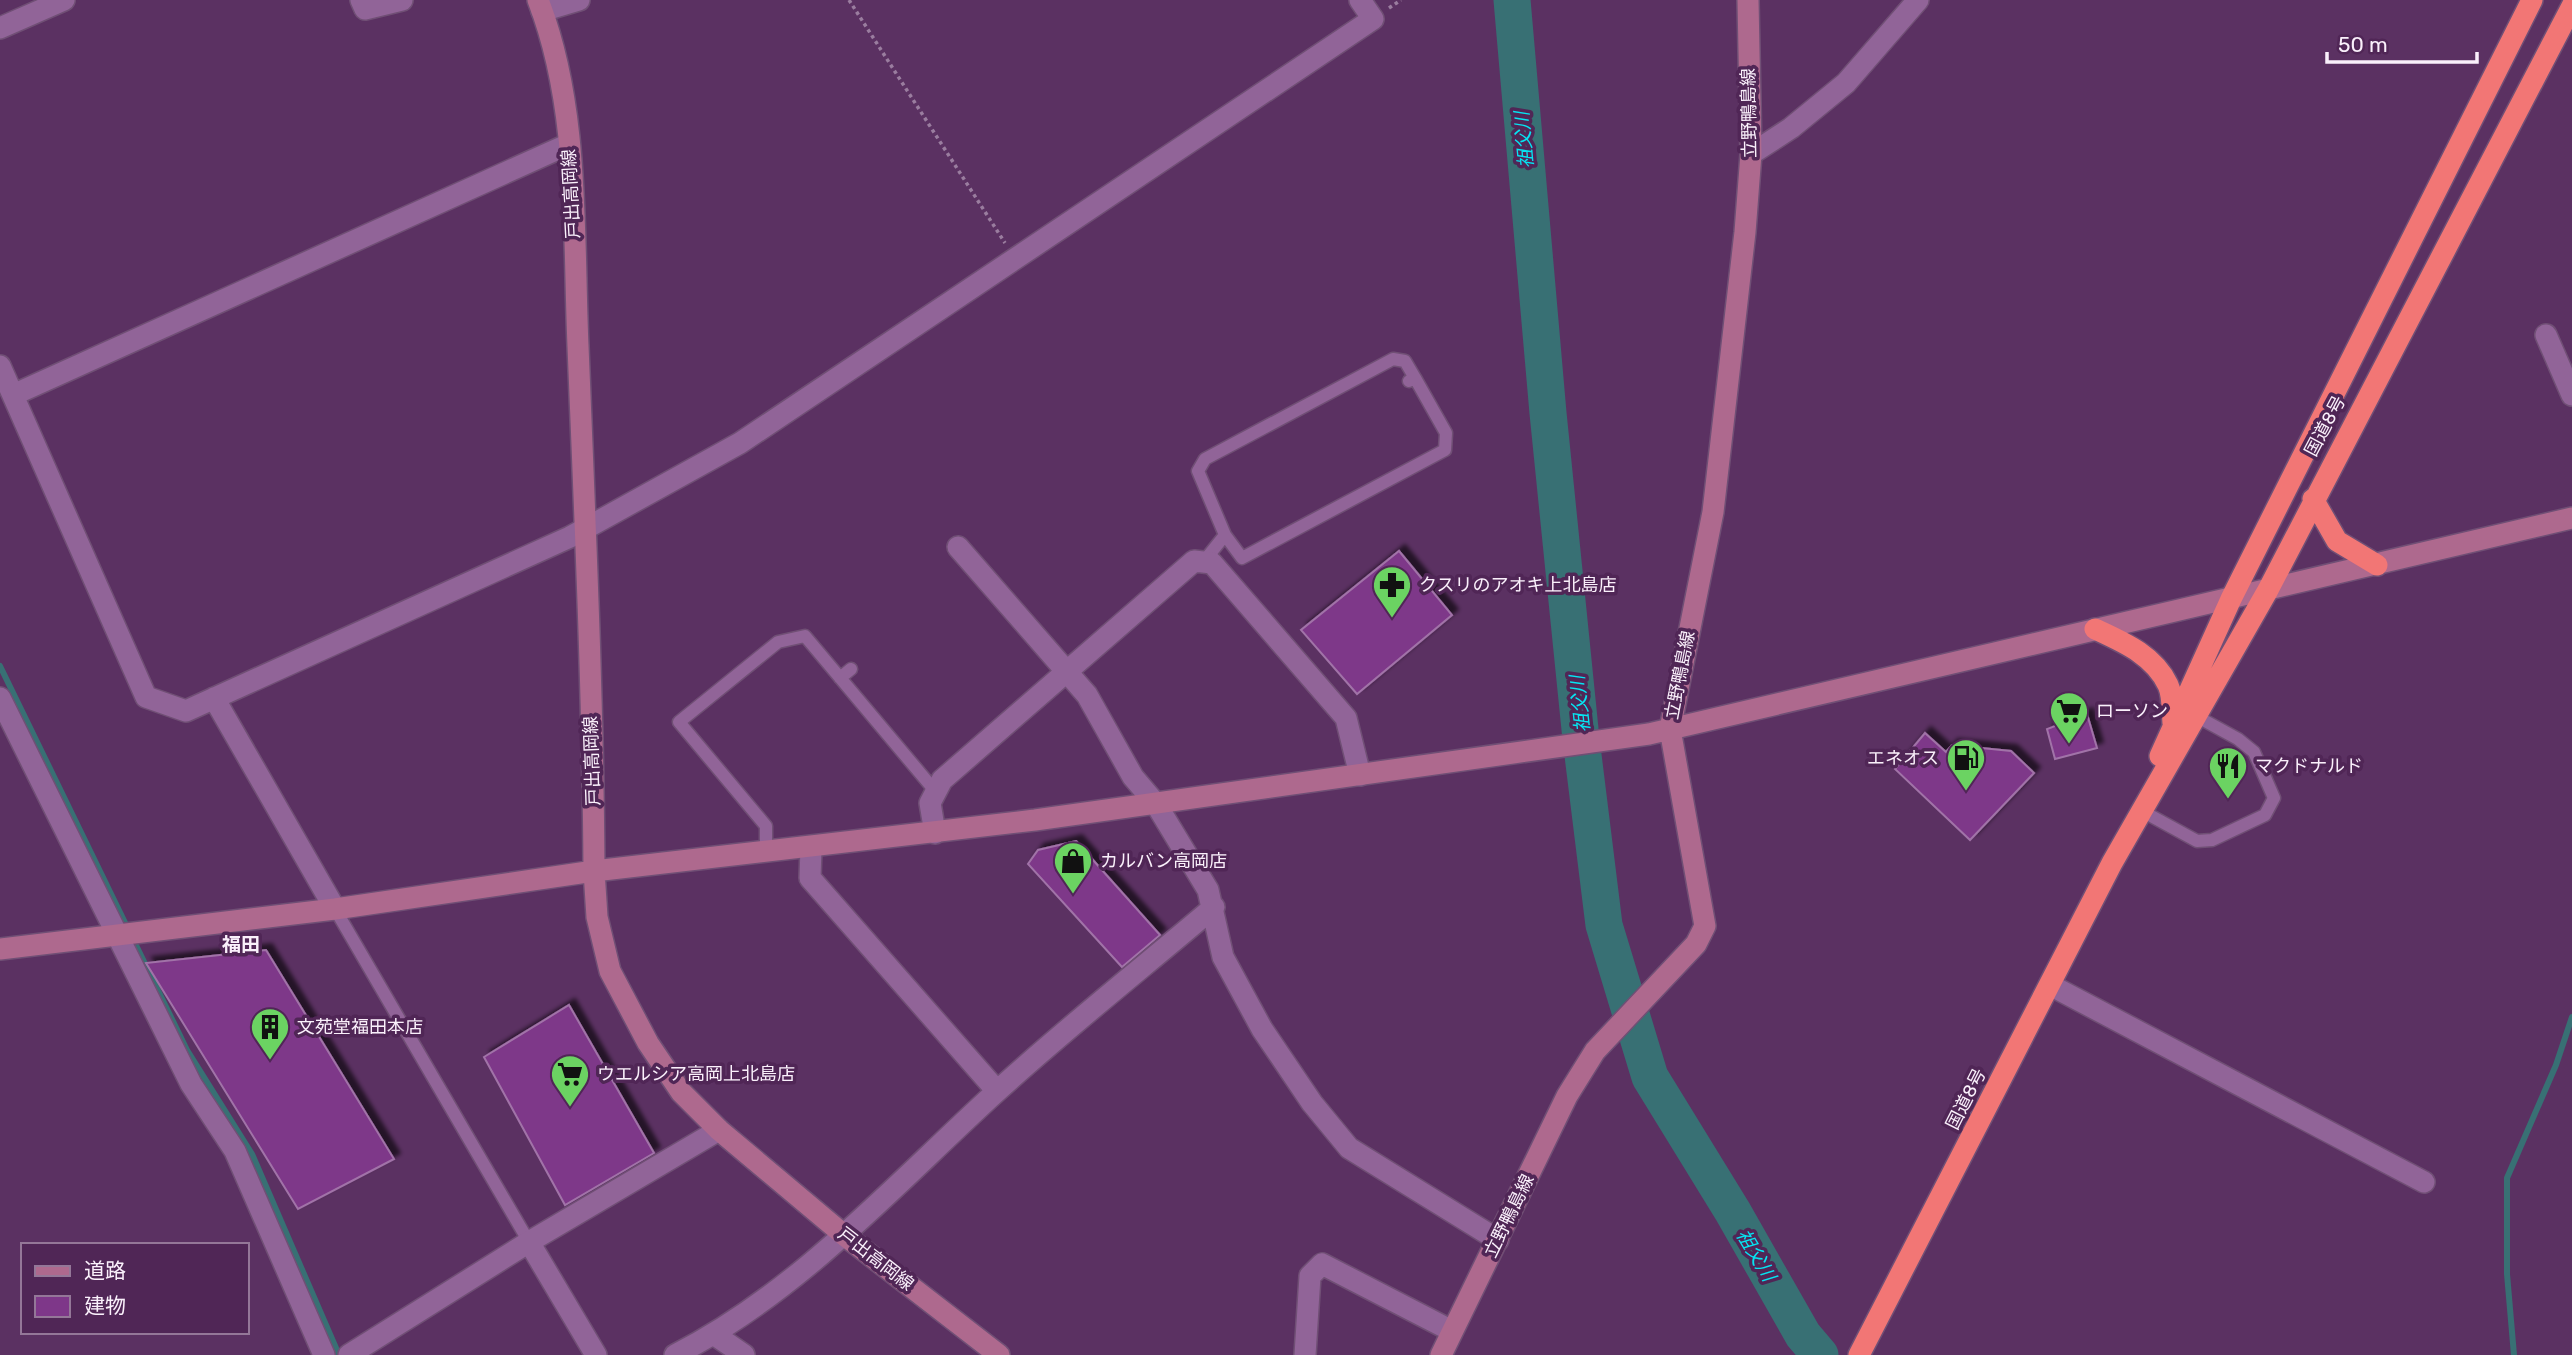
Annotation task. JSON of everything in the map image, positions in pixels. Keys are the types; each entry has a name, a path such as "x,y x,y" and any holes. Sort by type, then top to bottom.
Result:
{"highway":[{"name":"国道8号","path":"1859,1355 2112,863 2231,599 2532,0"},
{"name":"国道8号","path":"2112,863 2268,590 2313,499 2572,6"},
{"path":"2313,499 2337,541 2377,565"},
{"path":"2095,629 2131,646 2154,664 2170,687 2173,726"}],"main road":[{"name":"立野鴨島線","path":"1441,1355 1567,1096 1595,1051 1696,944 1705,926 1660,732 1713,512 1751,154 1748,0"},
{"name":"戸出高岡線","path":"540,6 556,58 569,144 586,529 594,872 597,917 610,971 648,1043 681,1092 719,1130 844,1235 999,1355"},
{"path":"0,948 335,909 594,872 935,833 1660,732 2572,518"}],"street":[{"path":"0,28 64,0"},
{"path":"361,0 365,9 402,0"},
{"path":"540,6 579,0"},
{"path":"0,366 146,697 186,711 586,529 740,443 1373,19 1360,0"},
{"path":"1751,154 1791,128 1846,83 1918,0"},
{"path":"13,395 569,144"},
{"path":"2546,335 2572,395"},
{"path":"958,547 969,568 1070,671 1087,695 1133,777 1156,804 1208,890 1214,907 1223,957 1262,1030 1312,1103 1349,1148 1498,1240"},
{"path":"935,833 930,803 942,780 1194,561 1205,560 1212,563 1346,718 1360,775"},
{"path":"0,698 191,1084 235,1151 324,1355"},
{"path":"214,698 335,909"},
{"path":"811,848 810,878 997,1091"},
{"path":"675,1355 715,1335 767,1300 844,1235 997,1091 1214,907"},
{"path":"2050,985 2424,1182"},
{"path":"354,1353 529,1242 719,1130"},
{"path":"529,1242 596,1355"},
{"path":"1305,1355 1310,1276 1322,1265 1452,1331"},
{"path":"715,1335 744,1355"}],"lane":[{"path":"1393,359 1405,361 1412,380 1446,433 1445,450 1242,558 1225,536 1198,471 1205,459 1393,359"},
{"path":"1205,560 1225,536"},
{"path":"766,853 766,826 679,722 778,642 805,636 936,792"},
{"path":"840,678 851,669"},
{"path":"2142,811 2197,841 2212,840 2266,815 2274,798 2254,752 2238,739 2196,716"},
{"path":"335,909 529,1242"}],"path":[{"path":"849,0 1015,259"}],"building":[{"path":"1399,551 1452,615 1357,694 1301,630"},
{"path":"2087,714 2097,748 2055,759 2047,729"},
{"path":"1925,733 1946,752 1952,745 2011,751 2034,773 1970,840 1895,769"},
{"path":"1076,841 1160,935 1122,967 1028,864 1038,850"},
{"name":"文苑堂福田本店","path":"266,950 394,1159 298,1209 146,963"},
{"name":"ウエルシア高岡上北島店","path":"569,1005 654,1153 565,1205 484,1057"}],"waterway":[{"name":"祖父川","path":"1512,0 1548,413 1581,739 1604,925 1650,1077 1733,1212 1803,1335 1820,1355"},
{"path":"0,666 187,1050 252,1154 339,1355"},
{"path":"2514,1355 2507,1274 2507,1178 2556,1065 2572,1017"}],"place":[{"name":"クスリのアオキ上北島店","path":"1392,619"},
{"name":"ローソン","path":"2069,745"},
{"name":"エネオス","path":"1966,792"},
{"name":"マクドナルド","path":"2228,800"},
{"name":"カルバン高岡店","path":"1073,895"},
{"name":"文苑堂福田本店","path":"270,1061"},
{"name":"ウエルシア高岡上北島店","path":"570,1108"}],"district":[{"name":"福田","path":"241,944"}]}
